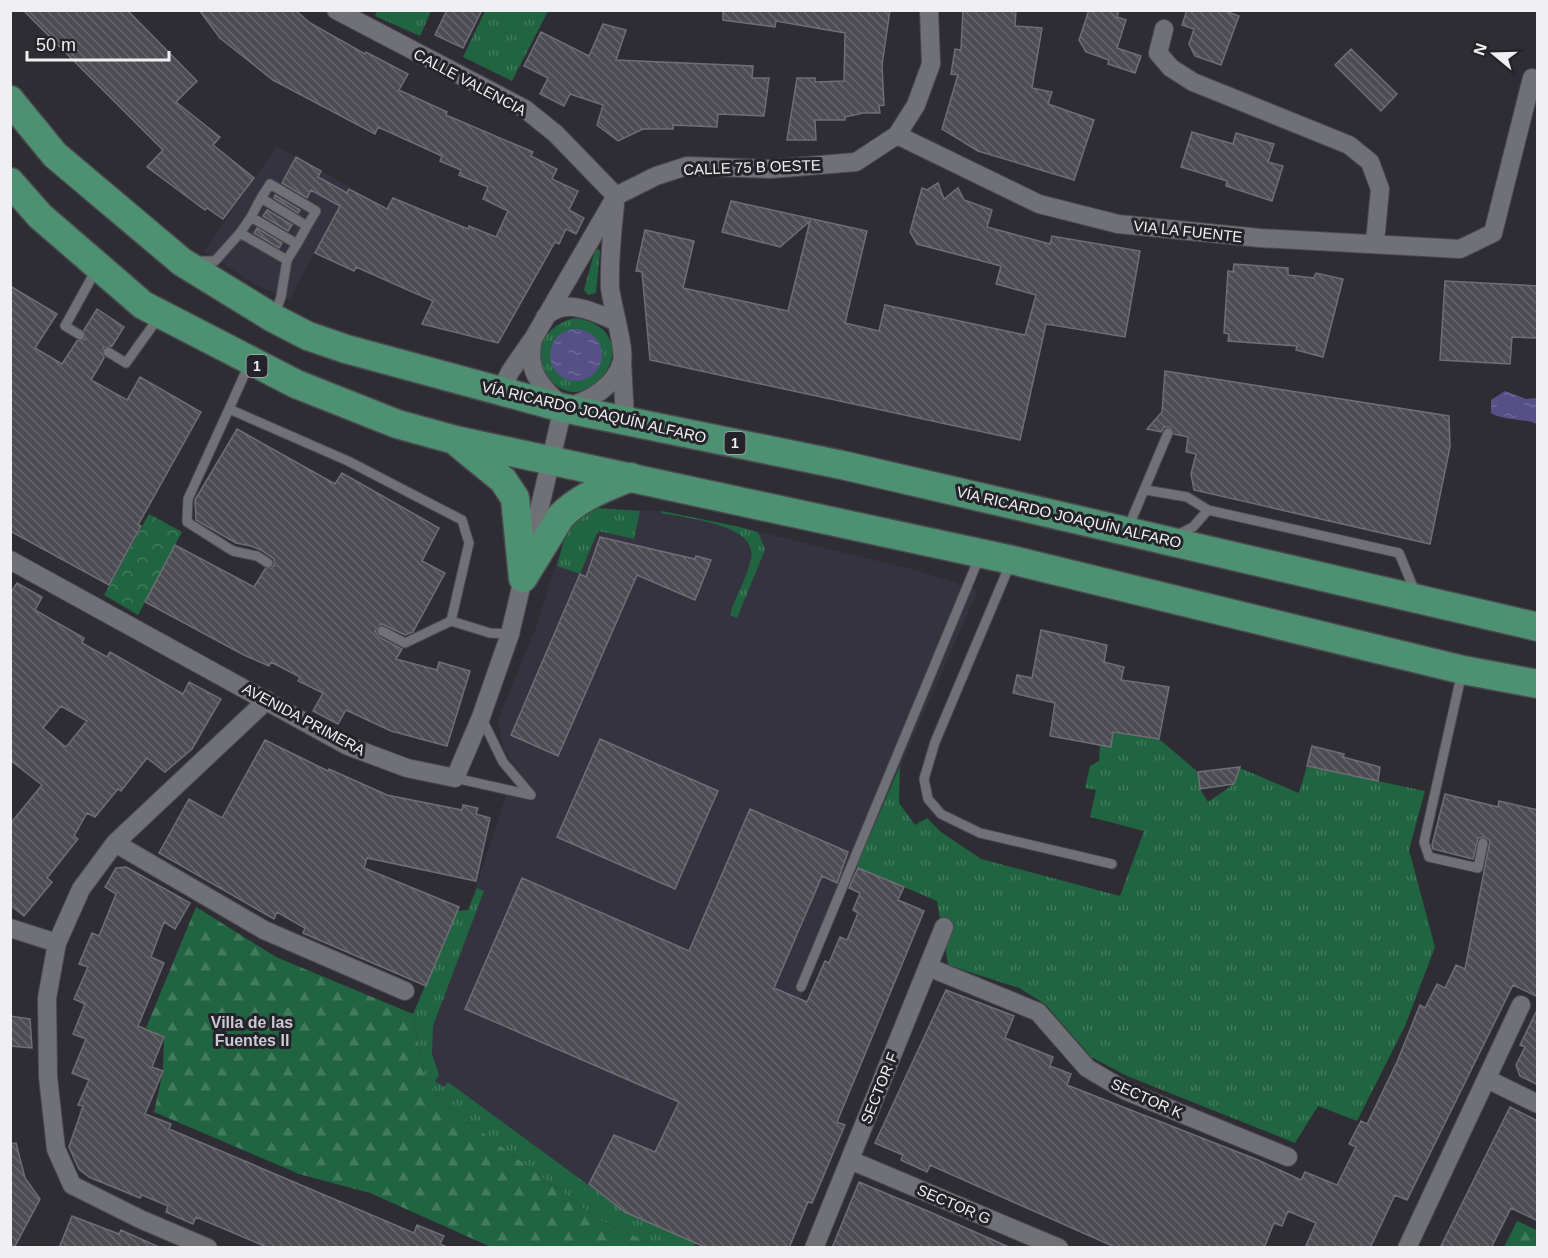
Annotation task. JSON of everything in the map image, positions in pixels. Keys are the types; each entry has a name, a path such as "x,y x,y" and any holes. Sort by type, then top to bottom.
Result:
{"main road":[{"name":"VÍA RICARDO JOAQUÍN ALFARO","path":"10,100 55,155 182,262 273,318 308,336 346,350 563,408 842,465 1538,627"},
{"name":"1","path":"10,182 40,216 143,304 250,362 397,424 455,440 1012,560 1463,670 1538,684"},
{"path":"455,440 503,480 515,498 523,578"},
{"path":"523,578 561,516 584,497 631,477"}],"street":[{"name":"CALLE VALENCIA","path":"336,10 525,109 556,134 616,196"},
{"name":"CALLE 75 B OESTE","path":"616,196 656,176 687,166 771,168 856,162 897,135 916,105 931,64 929,10"},
{"path":"1164,29 1158,53 1171,68 1193,82 1349,145 1370,162 1380,189 1375,242"},
{"name":"VIA LA FUENTE","path":"897,135 1039,204 1118,224 1260,238 1375,242 1460,249 1493,233 1532,78"},
{"path":"500,392 616,196"},
{"path":"616,196 610,245 610,288 622,360 625,422"},
{"path":"542,320 552,311 568,306 585,309 615,321"},
{"path":"533,339 530,362 537,381 563,408"},
{"path":"563,408 581,403 603,389 612,381 622,360"},
{"path":"455,778 481,717 510,634 563,408"},
{"name":"AVENIDA PRIMERA","path":"10,560 348,746 407,768 455,778"},
{"path":"208,1248 140,1219 72,1185 56,1149 48,1077 47,998 57,943 81,889 115,843 267,700"},
{"path":"115,843 264,930 405,991"},
{"name":"SECTOR F","path":"814,1248 944,927"},
{"path":"10,928 57,943"},
{"name":"SECTOR K","path":"928,967 1038,1012 1087,1068 1126,1091 1288,1157"},
{"path":"1407,1248 1521,1005"},
{"path":"1487,1079 1538,1104"},
{"name":"SECTOR G","path":"850,1160 1059,1248"}],"lane":[{"path":"182,262 215,261 240,233 270,184 316,211 287,260 280,297 273,318"},
{"path":"261,198 307,226"},
{"path":"251,217 297,244"},
{"path":"240,233 287,260"},
{"path":"80,335 65,326 98,266"},
{"path":"108,352 126,363 161,315"},
{"path":"250,362 188,499 187,522 233,551 258,556 268,563"},
{"path":"229,409 348,461 462,520 469,543 451,621"},
{"path":"1127,530 1146,490 1168,433"},
{"path":"1146,490 1187,497 1208,510 1399,553 1418,598"},
{"path":"1169,540 1193,527 1208,510"},
{"path":"801,987 981,553"},
{"path":"1012,560 935,742 924,779 928,799 941,814 980,833 1112,864"},
{"path":"382,631 405,643 451,621 490,633 510,634"},
{"path":"1463,670 1424,842 1429,857 1478,868 1483,843"},
{"path":"455,778 531,795 503,762 481,717"}],"shaded area":[{"path":"277,146 350,187 290,299 255,285 204,251"},
{"path":"597,508 662,511 740,527 919,571 978,590 856,867 694,1247 659,1247 425,1079 413,1014 457,911 468,910 508,790 531,795 503,748 498,719 536,627 567,529"}],"green space":[{"path":"377,10 431,11 420,36 375,16"},
{"path":"485,11 548,11 512,81 463,57"},
{"path":"595,250 600,251 596,293 588,295 584,290"},
{"path":"576,318 599,327 610,341 612,357 605,373 594,385 578,392 562,389 547,375 540,355 541,346 550,331"},
{"path":"597,508 640,511 634,539 598,531 580,574 557,566 567,529 579,513"},
{"path":"662,511 740,527 757,532 760,536 765,550 737,618 730,615 751,559 750,547 744,538 718,525 661,513"},
{"path":"149,514 182,532 138,615 104,595"},
{"path":"1115,722 1136,724 1134,735 1159,739 1198,772 1200,789 1208,802 1234,784 1240,768 1299,793 1307,766 1425,791 1409,850 1435,947 1405,1026 1357,1121 1318,1106 1295,1143 1127,1076 1091,1057 1045,1004 1019,988 948,965 937,901 856,867 900,766 899,803 915,825 927,818 941,832 981,859 1120,896 1144,831 1090,817 1096,790 1085,788 1090,766 1099,761 1100,745 1111,747"},
{"path":"477,888 484,891 433,1026 432,1054 439,1075 435,1081 444,1087 448,1082 625,1212 696,1243 694,1247 659,1247 599,1220 446,1105 425,1079 413,1014 457,911 468,910"},
{"path":"196,907 276,957 413,1014 425,1079 446,1105 599,1220 659,1247 491,1247 370,1193 299,1174 154,1112 163,1071 164,1037 146,1028"},
{"path":"1517,1221 1537,1230 1537,1247 1504,1247"}],"water":[{"path":"571,329 581,329 595,336 602,355 595,374 581,381 571,381 561,377 554,370 550,360 550,350 554,340 561,333"},
{"path":"1505,391 1526,399 1537,398 1537,424 1491,413 1491,400"}],"building":[{"path":"23,10 127,10 197,81 176,102 220,137 213,145 254,178 223,219 207,208 205,210 147,167 163,150"},
{"path":"199,10 295,10 310,23 365,54 366,52 408,74 399,90 447,112 446,115 533,152 531,156 557,169 552,179 578,191 569,210 584,218 576,234 566,229 559,244 555,242 498,343 422,324 433,301 356,267 354,271 315,253 340,206 311,190 307,198 282,183 296,157 321,171 318,177 347,193 349,189 387,209 393,198 468,229 469,226 496,237 508,211 483,199 488,187 459,175 461,170 440,161 442,156 378,127 375,134 273,80 220,38"},
{"path":"447,10 482,10 463,48 435,35"},
{"path":"723,10 890,10 882,65 884,105 879,106 880,113 863,113 845,117 845,120 815,120 816,140 787,140 797,78 815,78 815,82 844,81 845,33 776,21 775,27 723,20"},
{"path":"963,10 1016,10 1015,26 1042,28 1032,88 1052,92 1048,104 1094,120 1074,180 978,151 942,129 958,75 951,74 955,49 961,50"},
{"path":"1089,10 1119,10 1117,17 1126,20 1117,48 1141,56 1135,73 1108,64 1109,60 1086,52 1079,40"},
{"path":"1187,10 1222,10 1239,16 1221,65 1195,56 1189,44 1194,29 1182,25"},
{"path":"603,24 626,30 616,60 753,66 752,78 769,78 764,116 718,114 717,127 673,125 673,129 643,129 618,141 597,125 603,105 570,94 564,106 540,94 548,78 524,66 541,32 589,56"},
{"path":"1351,49 1397,94 1381,111 1335,65"},
{"path":"1192,132 1233,144 1236,133 1274,144 1268,162 1283,166 1272,201 1226,186 1227,181 1181,167"},
{"path":"938,183 944,199 958,188 964,200 992,210 987,227 1050,244 1052,236 1140,251 1125,337 1046,324 1020,440 650,360 642,272 636,271 645,230 694,241 683,288 788,311 810,221 780,247 722,232 731,201 867,231 845,323 879,331 885,305 1025,335 1036,295 996,284 1001,266 917,244 910,232 922,188 927,190"},
{"path":"275,195 300,210 298,213 274,198"},
{"path":"267,210 292,225 288,231 263,216"},
{"path":"257,228 282,243 279,248 254,233"},
{"path":"1234,264 1288,268 1288,275 1314,278 1316,273 1343,279 1323,357 1296,350 1297,346 1228,341 1229,334 1224,333 1228,271 1233,272"},
{"path":"1445,281 1538,286 1538,338 1512,337 1510,364 1440,360"},
{"path":"10,286 57,314 35,348 62,364 77,341 85,339 84,330 97,309 124,327 112,346 103,348 104,358 91,380 127,400 140,377 201,412 138,525 141,526 109,585 10,531"},
{"path":"1165,371 1449,416 1450,447 1430,544 1194,490 1191,474 1196,454 1186,452 1188,437 1174,434 1170,427 1164,427 1161,432 1147,429 1162,412"},
{"path":"237,429 335,484 342,473 439,528 422,561 445,573 413,632 405,635 382,624 375,631 379,637 402,649 396,659 437,670 439,662 470,671 447,746 391,731 346,710 338,724 313,711 323,693 298,681 300,677 271,662 269,666 244,655 145,602 175,545 254,587 265,569 274,566 274,559 261,550 236,543 196,520 195,500"},
{"path":"600,537 695,559 696,556 711,560 695,600 637,575 558,756 511,735 580,574 586,577"},
{"path":"17,583 42,597 35,610 84,638 82,643 107,657 110,652 183,694 189,682 221,699 192,749 165,772 147,758 121,791 118,789 95,817 87,813 74,836 78,839 47,878 52,882 24,916 10,905 10,824 42,785 10,760 10,594","holes":["61,706 87,721 66,747 43,728"]},
{"path":"1041,630 1107,645 1104,662 1124,667 1121,680 1169,687 1159,739 1113,732 1111,747 1050,736 1055,703 1013,693 1017,675 1032,678"},
{"path":"600,739 718,791 675,889 557,837"},
{"path":"265,740 328,771 329,769 387,795 462,810 463,805 478,808 476,814 490,818 476,881 367,858 364,868 459,907 426,986 303,933 305,928 277,912 274,919 159,853 189,799 222,818"},
{"path":"1312,746 1380,767 1378,781 1307,766"},
{"path":"1240,767 1234,784 1200,789 1198,772"},
{"path":"1445,794 1498,807 1499,801 1538,810 1538,997 1513,985 1407,1200 1395,1195 1370,1248 1305,1248 1316,1223 1288,1211 1282,1226 1274,1223 1264,1248 1117,1248 930,1165 927,1172 901,1160 903,1155 875,1143 946,990 1014,1016 1005,1038 1053,1057 1050,1066 1071,1074 1067,1085 1258,1160 1301,1180 1305,1172 1337,1185 1356,1147 1349,1144 1361,1121 1367,1124 1397,1062 1420,1005 1425,1008 1437,984 1445,988 1456,965 1465,969 1490,841 1485,837 1478,838 1473,859 1433,849 1432,845"},
{"path":"750,809 848,852 837,883 822,876 774,988 807,1002 825,961 829,963 840,937 847,940 858,913 853,910 860,893 849,888 858,868 904,887 898,900 924,911 837,1122 845,1125 812,1203 808,1202 789,1248 707,1248 625,1212 589,1184 614,1135 655,1152 679,1102 465,1009 522,878 689,951"},
{"path":"126,867 190,903 175,929 164,922 151,957 164,963 138,1026 164,1037 152,1067 163,1071 145,1114 171,1124 169,1129 414,1233 417,1225 444,1236 440,1244 449,1248 269,1248 196,1217 193,1224 166,1212 168,1206 142,1195 140,1198 89,1177 79,1169 69,1147 83,1106 78,1105 89,1080 72,1073 86,1039 73,1034 85,1004 74,999 88,967 79,964 92,933 99,936 116,894 105,887 116,868"},
{"path":"1538,1008 1538,1085 1520,1076 1516,1065 1525,1047 1520,1045"},
{"path":"10,1016 30,1019 32,1048 10,1046"},
{"path":"1510,1107 1538,1121 1538,1221 1511,1208 1491,1248 1440,1248"},
{"path":"16,1143 25,1178 40,1199 14,1248 10,1248 10,1144"},
{"path":"859,1182 930,1212 1011,1248 832,1248"},
{"path":"72,1216 119,1234 121,1230 161,1248 59,1248"}],"district":[{"name":"Villa de las Fuentes II","path":"252,1031"}]}
